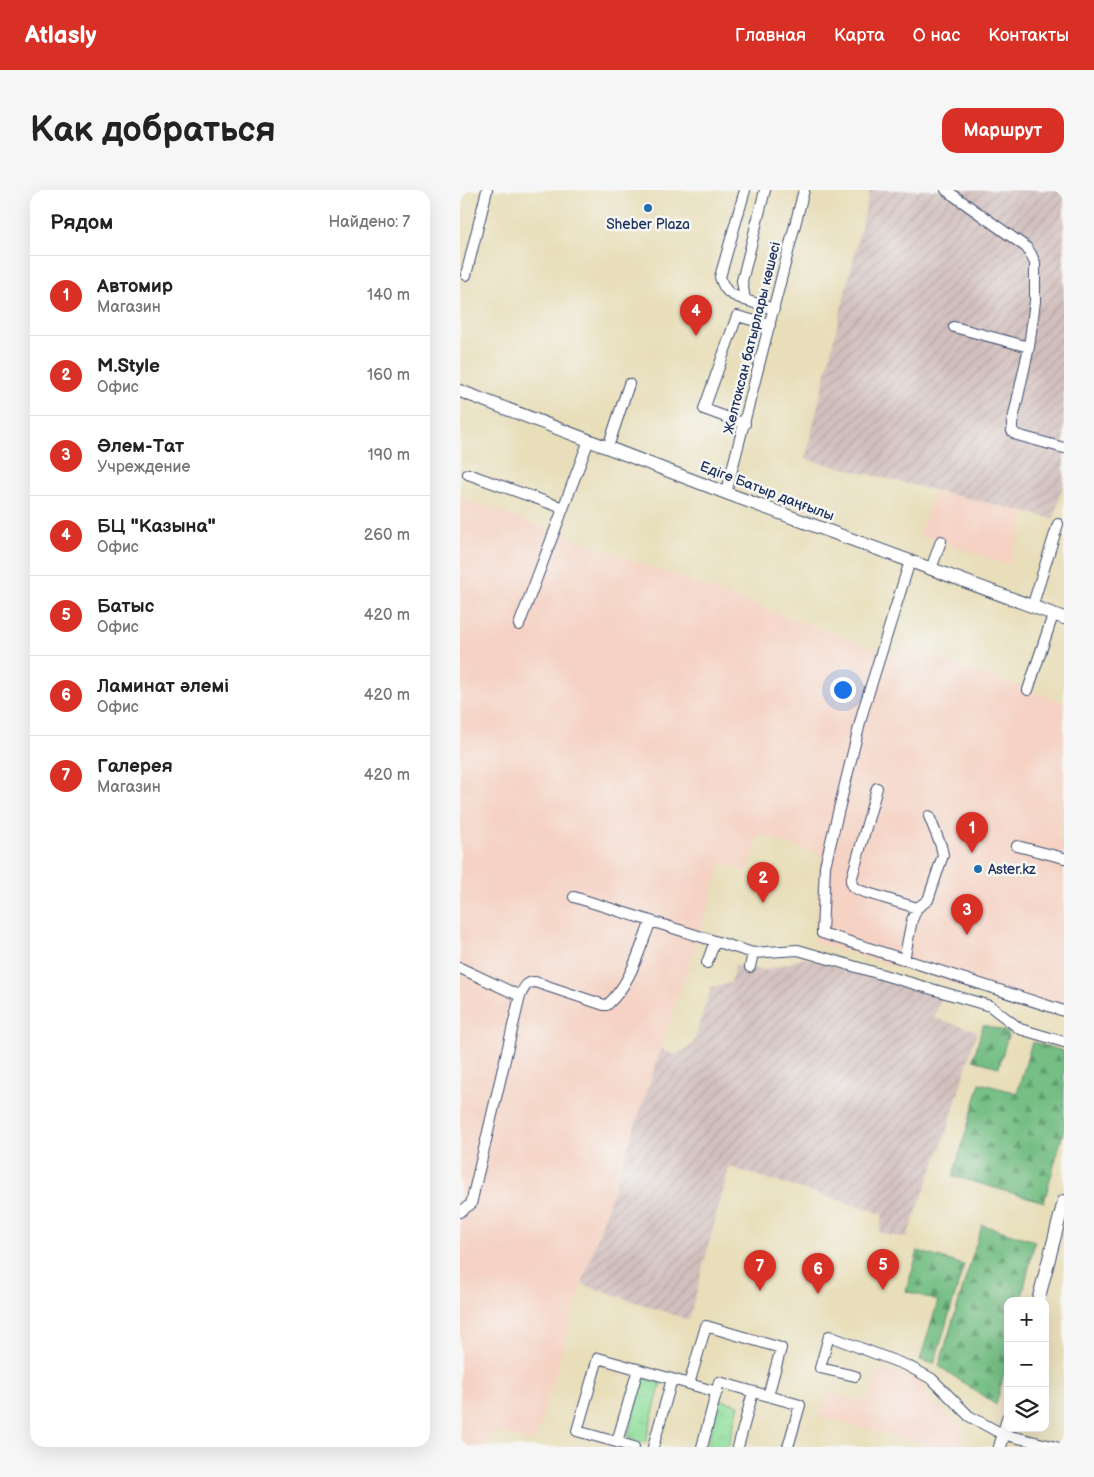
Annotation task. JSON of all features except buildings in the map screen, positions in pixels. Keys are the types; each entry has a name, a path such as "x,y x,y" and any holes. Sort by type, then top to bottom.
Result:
{"main road":[{"name":"Едіге Батыр даңғылы","path":"460,391 726,493 1059,616"},
{"path":"1039,1297 1064,1205"}],"street":[{"path":"466,276 487,190"},
{"path":"745,190 720,277 723,288 732,295 774,309"},
{"path":"745,300 742,281 765,190"},
{"name":"Желтоксан батырлары көшесі","path":"726,493 804,190"},
{"path":"946,190 1008,233 1026,247 1031,254 1035,263 1034,301 1029,347 1012,430 1017,435 1064,448"},
{"path":"745,424 704,409 737,316 770,325"},
{"path":"954,327 1029,347"},
{"path":"608,447 629,384"},
{"path":"519,625 589,440"},
{"path":"468,474 563,508"},
{"path":"1032,606 1058,524"},
{"path":"931,569 941,541"},
{"path":"910,561 863,711 826,866 822,933 1064,1011"},
{"path":"1028,690 1059,616"},
{"path":"877,788 851,881 853,887 917,908"},
{"path":"904,960 910,929 917,908 928,900 943,855 929,816"},
{"path":"1018,846 1064,858"},
{"path":"574,897 753,953 798,950 990,1006 1020,1029 1064,1042"},
{"path":"460,1212 471,1204 520,996 526,984 535,982 607,1005 629,976 651,921"},
{"path":"707,964 715,941"},
{"path":"750,968 753,953"},
{"path":"460,968 520,996"},
{"path":"688,1384 706,1326 781,1348 768,1396"},
{"path":"855,1376 820,1368 828,1336 908,1366 932,1379 969,1416 1001,1441 1056,1447"},
{"path":"634,1447 577,1431 598,1358 717,1392"},
{"path":"617,1442 638,1369"},
{"path":"653,1447 672,1379"},
{"path":"702,1447 719,1382 800,1405 788,1447"},
{"path":"738,1447 753,1392"}],"shaded area":[{"path":"870,190 1064,190 1064,480 1054,519 805,459"},
{"path":"936,490 1027,512 1009,565 919,534"},
{"path":"460,497 895,656 900,645 1064,702 1064,813 1057,838 1064,840 1064,1017 814,942 821,854 760,835 747,872 721,863 707,911 582,1284 535,1442 492,1431 487,1447 460,1447"},
{"path":"805,958 941,998 934,1018 977,1031 946,1134 907,1237 898,1237 879,1232 883,1214 729,1167 689,1320 582,1284 661,1049 674,1055 693,1045 711,987 731,983 735,965 765,970"},
{"path":"878,1368 925,1381 924,1394 964,1429 960,1447 935,1447 818,1416 826,1393 868,1401"}],"green space":[{"path":"983,1025 1009,1032 999,1067 973,1060"},
{"path":"1032,1042 1064,1051 1064,1129 1044,1202 953,1176 980,1083 1017,1093"},
{"path":"982,1225 1035,1241 1022,1297 1004,1297 1004,1373 996,1405 939,1366"},
{"path":"918,1251 964,1265 934,1364 920,1360 938,1301 906,1291"},
{"path":"643,1378 661,1383 645,1443 627,1438"},
{"path":"719,1399 739,1405 728,1447 707,1447"}],"place":[{"name":"Sheber Plaza","path":"648,208"},
{"name":"БЦ \"Казына\"","path":"696,336"},
{"name":"Автомир","path":"972,853"},
{"name":"Aster.kz","path":"978,869"},
{"name":"M.Style","path":"763,903"},
{"name":"Әлем-Тат","path":"967,935"},
{"name":"Батыс","path":"883,1290"},
{"name":"Галерея","path":"760,1291"},
{"name":"Ламинат әлемі","path":"818,1294"}]}
